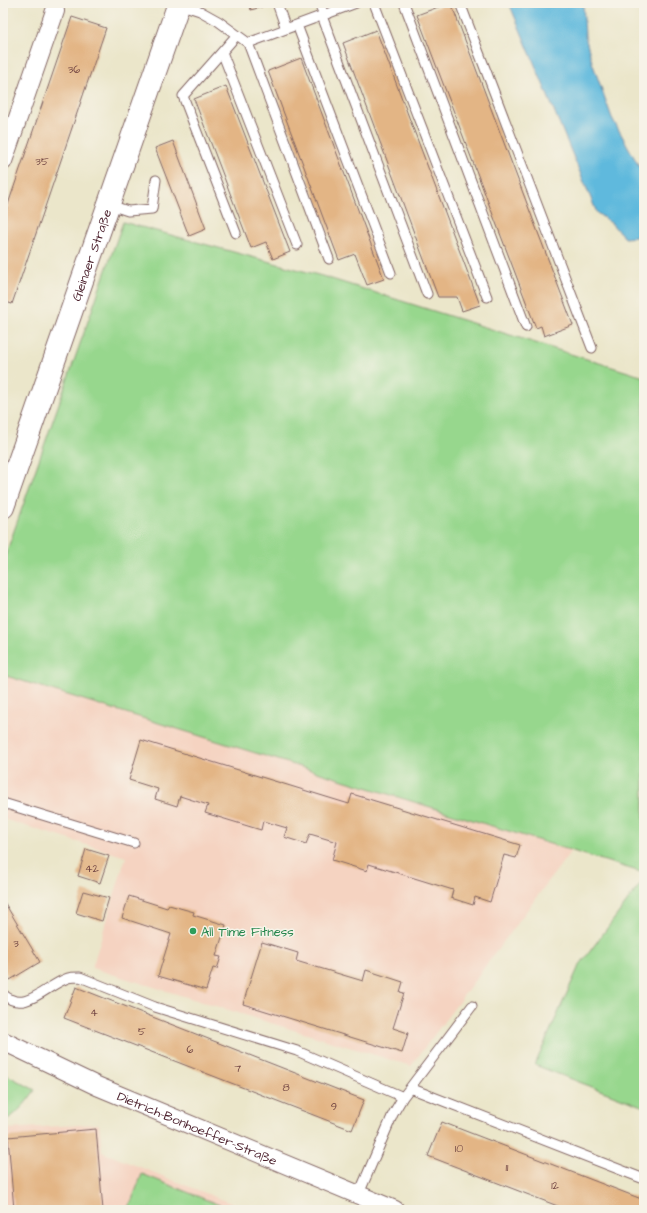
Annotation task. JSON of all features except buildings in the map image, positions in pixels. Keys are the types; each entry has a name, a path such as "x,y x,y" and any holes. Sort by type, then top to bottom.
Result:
{"street":[{"name":"Gleinaer Straße","path":"3,507 110,205 179,4"},
{"path":"3,161 55,11"},
{"name":"Dietrich-Bonhoeffer-Straße","path":"3,1041 104,1090 395,1210"}],"lane":[{"path":"277,3 286,29"},
{"path":"319,3 427,294"},
{"path":"248,43 356,3"},
{"path":"374,3 487,297"},
{"path":"404,3 526,328"},
{"path":"460,3 592,348"},
{"path":"179,4 200,11 218,21 236,36 248,43 329,259"},
{"path":"297,25 391,273"},
{"path":"236,36 183,96 236,233"},
{"path":"222,52 297,245"},
{"path":"110,205 128,211 152,209 156,180"},
{"path":"3,803 134,843"},
{"path":"3,994 16,1002 25,1001 69,978 80,977 155,1007 297,1051 403,1096"},
{"path":"358,1196 393,1114 403,1096 472,1006"},
{"path":"410,1088 644,1179"}],"shaded area":[{"path":"3,675 571,851 411,1066 92,968 126,857 3,819"},
{"path":"99,1124 102,1152 248,1210 3,1210 3,1129"}],"green space":[{"path":"123,222 322,276 644,377 644,873 3,675 3,562"},
{"path":"644,879 644,1107 535,1065 579,966"},
{"path":"3,1073 35,1090 12,1116 3,1120"},
{"path":"142,1174 232,1210 128,1210"}],"water":[{"path":"509,3 583,3 585,36 592,62 612,118 644,175 644,227 638,230 636,237 625,238 611,223 597,213"}],"waterway":[{"path":"635,228 638,234 644,238"}],"place":[{"name":"All Time Fitness","path":"193,931"}]}
